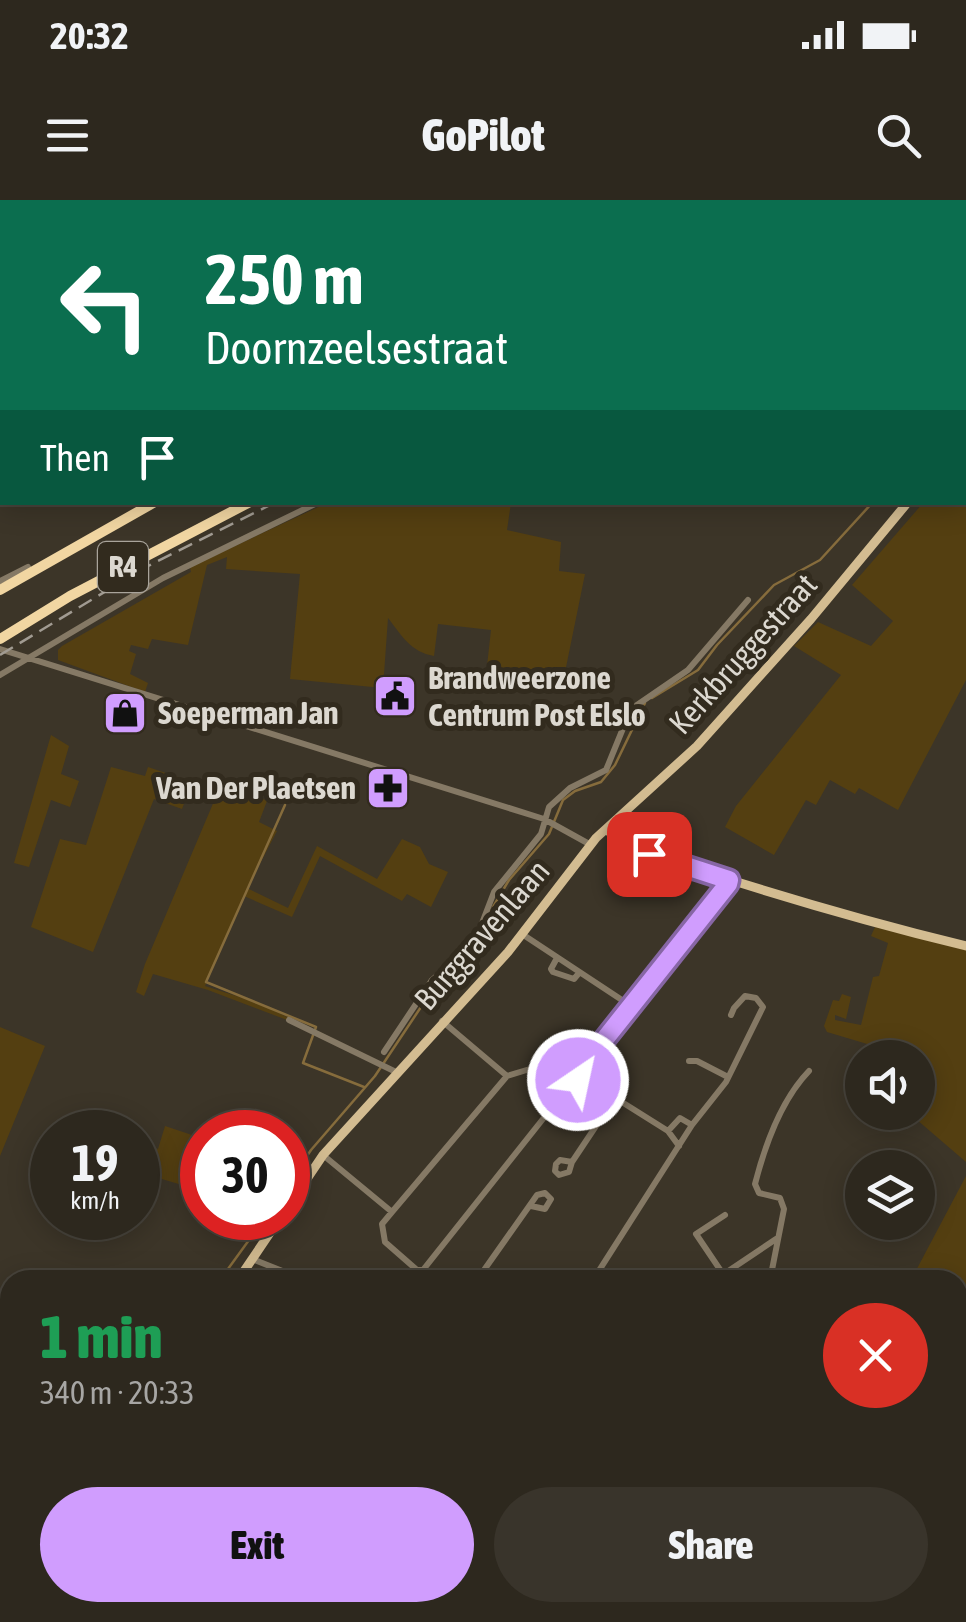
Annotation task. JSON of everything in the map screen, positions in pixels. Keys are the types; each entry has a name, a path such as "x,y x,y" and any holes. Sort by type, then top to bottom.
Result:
{"highway":[{"name":"R4","path":"0,590 150,505"},
{"name":"R4","path":"0,639 70,596 244,505"}],"main road":[{"name":"Kerkbruggestraat","path":"606,830 710,732 905,505"},
{"name":"Burggravenlaan","path":"310,1174 396,1072 522,934 590,845 606,830"},
{"path":"606,830 630,847 729,880 966,946"},
{"path":"244,1270 265,1240"}],"street":[{"path":"0,676 164,578 313,505"},
{"path":"0,581 28,567"},
{"path":"384,1052 432,980 474,944 494,892 535,843 549,807 561,794 606,770 637,704 688,670 748,600"},
{"path":"0,649 546,820 590,845"},
{"path":"582,1078 585,1064 729,880"},
{"path":"522,934 631,1006"},
{"path":"557,958 552,972 574,978 579,973"},
{"path":"599,1270 692,1125 728,1077 763,1007 756,998 745,996 731,1016"},
{"path":"289,1020 396,1072"},
{"path":"442,1020 507,1076"},
{"path":"689,1061 728,1077"},
{"path":"562,1095 530,1068 507,1076 382,1224 385,1242 417,1270 423,1270 562,1095 572,1082 582,1078"},
{"path":"770,1270 783,1202 760,1193 755,1184 763,1150 809,1071"},
{"path":"582,1078 668,1132 680,1146"},
{"path":"572,1162 614,1099"},
{"path":"668,1132 680,1118 692,1125"},
{"path":"323,1155 392,1212"},
{"path":"485,1270 532,1206"},
{"path":"720,1270 696,1234 725,1214"},
{"path":"729,1270 776,1239"},
{"path":"752,1256 760,1256 770,1266"},
{"path":"252,1258 281,1270"}],"shaded area":[{"path":"323,505 511,505 507,530 561,542 559,571 585,574 563,682 487,666 491,630 438,624 434,656 413,647 388,618 383,688 290,679 300,574 226,569 227,557 207,565 188,645 152,639 148,649 131,645 129,651 136,654 130,674 148,683 145,692 58,660 62,646 191,572 190,567"},
{"path":"921,505 966,505 966,680 898,810 859,788 855,794 830,780 816,805 806,800 774,855 725,827 736,806 841,675 794,646 818,622 871,646 893,621 852,585"},
{"path":"51,735 69,746 61,774 79,781 70,807 51,800 29,867 14,863"},
{"path":"111,767 145,776 148,767 192,782 182,809 154,799 93,952 31,927 60,839 86,845"},
{"path":"223,780 267,801 259,822 277,831 247,888 288,908 317,846 377,879 402,839 420,847 429,864 448,872 431,907 407,894 402,901 320,856 292,917 244,896 205,986 255,1002 324,1034 208,990 153,974 144,996 136,992"},
{"path":"875,927 966,950 966,1162 929,1130 935,1130 935,1040 854,1040 827,1032 824,1026 833,1000 839,1001 842,994 851,997 846,1019 835,1015 835,1020 861,1025 873,977 879,976 888,943 871,936"},
{"path":"0,1027 45,1046 0,1156"},
{"path":"165,1126 180,1131 180,1184 160,1178 160,1142"},
{"path":"966,1176 966,1270 916,1270"}],"waterway":[{"path":"652,698 698,670 774,585 820,560 870,505"},
{"path":"310,1151 375,1076 435,986 476,951 493,907 509,880 549,834 563,800 601,782 615,765 645,703"},
{"path":"285,805 206,982 316,1027 303,1063 364,1087"},
{"path":"227,1270 249,1240"}],"railway":[{"path":"0,655 146,567 270,505"}],"place":[{"name":"Brandweerzone Centrum Post Elslo","path":"395,696"},
{"name":"Soeperman Jan","path":"125,713"},
{"name":"Van Der Plaetsen","path":"388,788"}],"route":[{"path":"578,1080 585,1064 728,884 729,880 649,854"}]}
